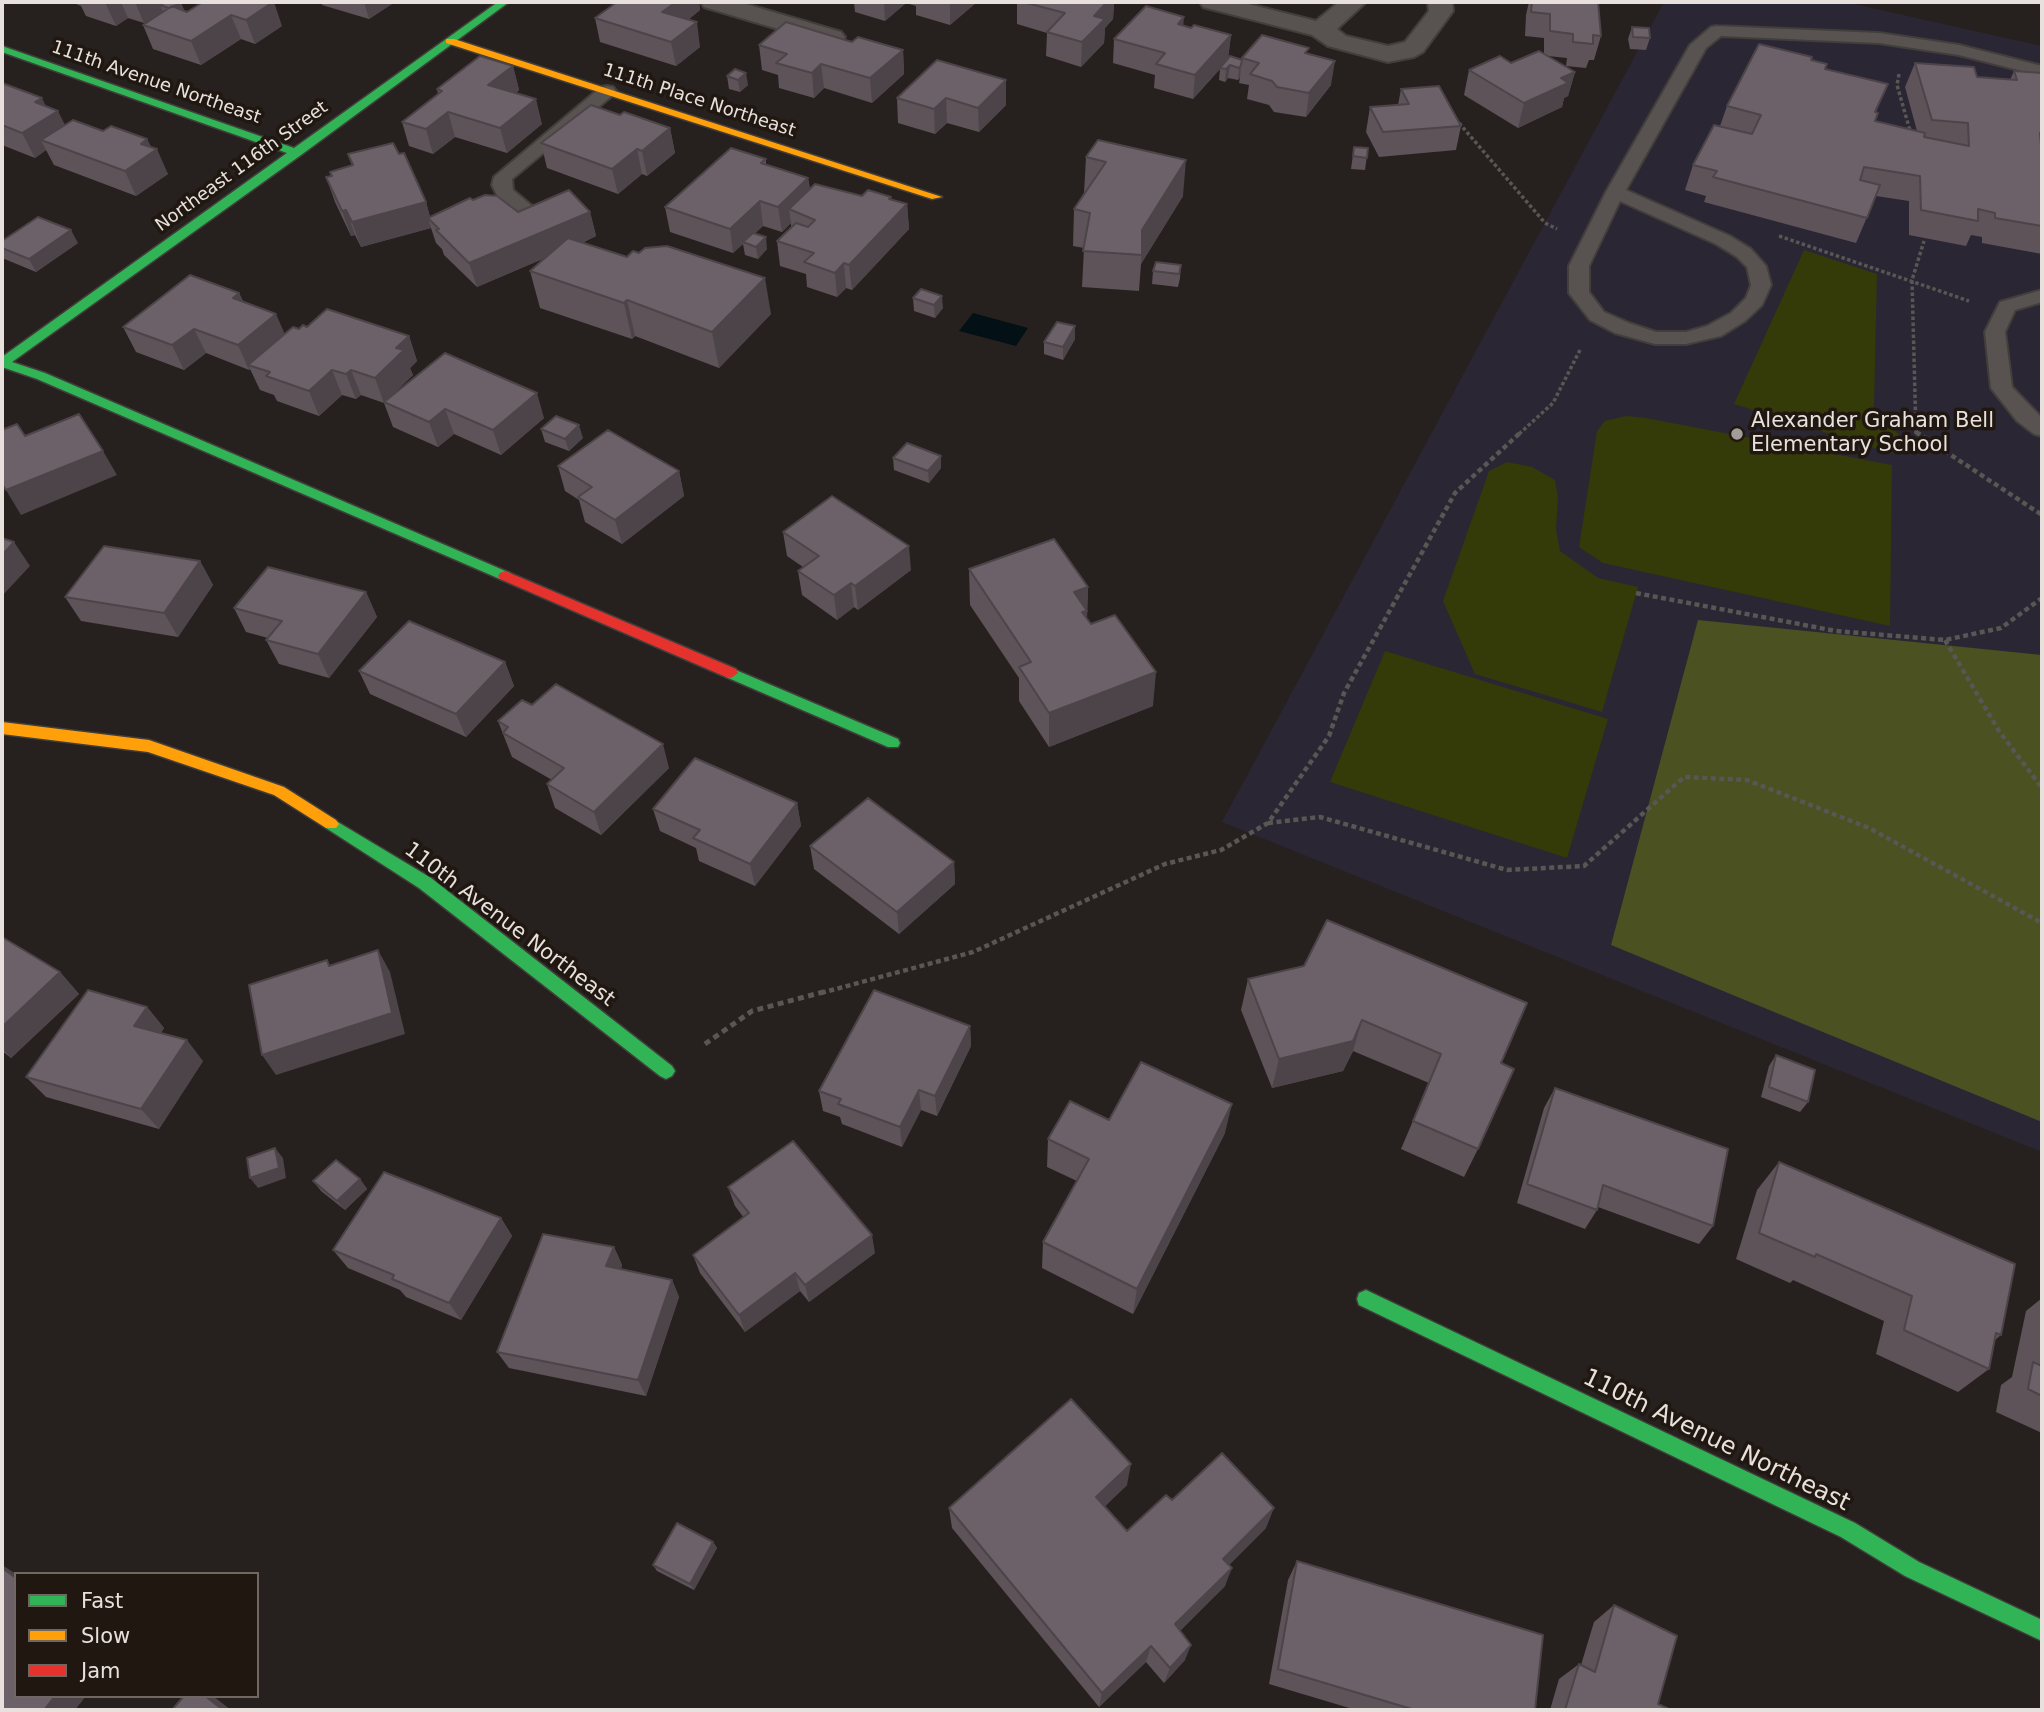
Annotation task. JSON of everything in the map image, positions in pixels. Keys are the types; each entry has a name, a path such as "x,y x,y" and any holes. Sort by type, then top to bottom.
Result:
{"street":[{"name":"Northeast 116th Street","path":"2,363 504,2"},
{"path":"713,2 832,37"},
{"path":"1212,2 1321,30 1337,41 1388,54 1405,52 1415,47 1441,11 1440,2"},
{"path":"1321,30 1354,2"},
{"name":"111th Place Northeast","path":"450,41 936,197"},
{"name":"111th Avenue Northeast","path":"2,49 296,153"},
{"path":"2,363 41,376 893,743"},
{"name":"110th Avenue Northeast","path":"2,728 149,746 279,791 425,883 666,1072"},
{"name":"110th Avenue Northeast","path":"1366,1299 1848,1530 1912,1570 2042,1631"}],"lane":[{"path":"1615,192 1724,240 1744,253 1756,266 1761,285 1755,301 1738,317 1714,331 1686,338 1655,338 1622,328 1597,316 1579,293 1578,266 1591,239 1615,192 1699,44 1717,32 1879,38 1959,50 2042,71"},
{"path":"535,216 505,193 501,185 503,177 607,92"},
{"path":"2042,296 2007,306 1994,332 2002,387 2025,416 2042,429"}],"path":[{"path":"1455,119 1545,223 1563,232 1591,239"},
{"path":"1774,234 2003,314"},
{"path":"1924,242 1912,280 1916,434 2042,515"},
{"path":"1268,823 1329,736 1345,693 1455,493 1553,403 1597,316"},
{"path":"1636,593 1836,631 1945,640 2001,628 2042,598"},
{"path":"1945,640 1999,731 2042,788"},
{"path":"666,1072 752,1011 973,951 1165,864 1221,850 1268,823 1320,817 1507,870 1584,866 1684,777 1747,780 1869,828 2042,923"}],"shaded area":[{"name":"Alexander Graham Bell Elementary School","path":"1664,2 1845,2 2042,46 2042,1152 1222,822"},
{"path":"973,313 1028,328 1016,346 959,331"}],"green space":[{"path":"1804,250 1877,274 1874,408 1901,437 1894,454 1734,404"},
{"path":"1626,416 1892,465 1890,626 1603,563 1579,547 1597,431 1605,421"},
{"path":"1507,462 1532,467 1555,480 1558,498 1556,529 1560,551 1598,578 1638,587 1602,712 1475,674 1443,601 1489,471"},
{"path":"1698,620 2042,655 2042,1122 1611,945"},
{"path":"1385,651 1608,719 1567,858 1330,782"}],"building":[{"path":"166,2 181,3 169,8 160,5"},
{"path":"203,2 273,2 246,20 231,15 191,41 143,25 172,6 187,12"},
{"path":"617,2 676,2 662,12 697,22 671,42 595,18"},
{"path":"1023,2 1107,2 1094,16 1105,19 1082,42 1047,32 1065,13"},
{"path":"1532,2 1598,2 1601,36 1593,35 1593,44 1573,42 1573,34 1550,31 1550,14 1531,12"},
{"path":"1146,6 1184,17 1178,24 1191,28 1194,25 1231,35 1195,75 1156,64 1165,53 1114,39"},
{"path":"786,22 852,42 858,37 903,50 870,78 821,64 812,73 776,63 787,54 759,45"},
{"path":"1632,27 1649,28 1650,38 1633,37"},
{"path":"1262,35 1309,48 1305,53 1335,61 1309,93 1277,87 1272,81 1250,74 1259,63 1242,58"},
{"path":"1759,44 1812,57 1811,60 1827,64 1825,69 1888,84 1875,112 1878,113 1875,121 1925,133 1924,137 1969,146 1968,123 1932,120 1915,63 1974,67 1977,77 2017,80 2014,71 2042,73 2042,226 1995,218 1995,213 1978,209 1978,221 1921,210 1920,176 1864,167 1860,180 1880,185 1867,218 1713,177 1717,171 1693,165 1714,125 1752,134 1761,115 1727,106"},
{"path":"1539,51 1575,72 1561,78 1568,83 1524,103 1469,70 1500,56 1511,63"},
{"path":"480,56 513,66 488,85 536,99 500,128 448,112 426,129 402,122 442,91 437,89"},
{"path":"1230,56 1242,60 1239,68 1230,65 1226,69 1220,68"},
{"path":"937,60 1006,80 978,108 946,98 934,109 897,98"},
{"path":"735,69 746,73 738,80 727,76"},
{"path":"2,83 42,98 35,102 58,111 22,133 2,125"},
{"path":"1439,86 1461,126 1383,132 1370,107 1409,104 1401,89"},
{"path":"591,105 620,115 624,112 670,128 642,151 637,149 612,169 541,143"},
{"path":"73,120 103,131 111,126 147,139 141,144 157,149 125,171 41,140"},
{"path":"1098,140 1186,160 1142,230 1142,255 1083,251 1090,213 1074,209 1106,162 1086,157"},
{"path":"393,143 399,154 404,153 426,202 352,222 346,210 342,211 326,177 332,176 330,172 353,165 348,154"},
{"path":"1354,147 1368,148 1367,158 1353,156"},
{"path":"731,148 766,159 761,163 808,178 778,207 760,201 730,229 665,207"},
{"path":"815,184 862,196 868,190 907,204 849,265 844,263 835,273 804,262 814,253 777,241 796,223 808,227 815,220 789,209"},
{"path":"569,190 590,212 469,263 436,230 439,229 428,218 470,198 473,200 485,195 497,196 518,212"},
{"path":"38,217 71,230 29,259 2,248 2,241"},
{"path":"753,233 766,237 756,247 743,242"},
{"path":"568,238 627,257 633,251 639,253 645,248 667,246 765,278 712,332 627,300 624,303 530,271"},
{"path":"1156,262 1181,265 1179,274 1153,271"},
{"path":"190,275 239,293 233,298 276,314 238,345 194,329 172,345 123,327"},
{"path":"921,289 942,296 934,305 913,298"},
{"path":"327,309 409,336 396,348 404,350 375,378 351,370 346,374 332,370 309,391 266,376 270,372 248,365 293,327 307,327"},
{"path":"1057,322 1075,326 1063,347 1044,342"},
{"path":"445,353 537,393 493,430 445,409 429,422 384,402"},
{"path":"79,414 103,451 6,490 2,484 2,430 17,424 25,436"},
{"path":"556,416 579,425 565,439 541,429"},
{"path":"608,430 679,471 615,520 578,497 592,487 558,466"},
{"path":"907,443 941,456 928,471 893,458"},
{"path":"832,496 909,546 855,586 851,583 834,595 798,571 819,556 783,532"},
{"path":"2,538 14,542 2,555"},
{"path":"1054,539 1088,587 1074,592 1087,611 1082,612 1091,624 1115,615 1156,672 1049,713 1019,667 1031,662 969,569"},
{"path":"104,546 200,561 164,613 65,597"},
{"path":"268,567 366,592 318,654 266,640 282,621 234,608"},
{"path":"409,621 505,662 456,714 359,671"},
{"path":"556,684 663,744 594,812 547,784 564,768 503,733 508,727 498,721 522,700 532,705"},
{"path":"695,758 797,803 750,864 693,838 700,830 653,809"},
{"path":"868,798 954,862 897,912 810,846"},
{"path":"1327,920 1527,1003 1501,1063 1514,1069 1478,1149 1413,1121 1441,1054 1362,1020 1353,1041 1279,1059 1248,979 1304,966"},
{"path":"2,937 60,972 2,1027"},
{"path":"378,950 392,1013 262,1055 249,985 327,960 329,966"},
{"path":"88,990 147,1007 134,1026 187,1040 141,1109 26,1077"},
{"path":"874,990 970,1026 935,1096 919,1090 900,1127 838,1104 841,1099 819,1091"},
{"path":"1776,1055 1815,1070 1808,1102 1769,1087"},
{"path":"1141,1062 1232,1104 1137,1289 1043,1242 1089,1159 1048,1139 1070,1101 1109,1120"},
{"path":"1555,1088 1728,1149 1713,1226 1603,1185 1597,1210 1527,1184"},
{"path":"793,1141 872,1235 805,1285 795,1273 739,1315 693,1255 749,1213 728,1187"},
{"path":"275,1148 279,1168 250,1178 247,1158"},
{"path":"336,1160 360,1179 337,1201 313,1181"},
{"path":"1779,1162 2015,1264 2001,1335 1996,1333 1989,1369 1904,1330 1912,1296 1816,1254 1815,1257 1759,1233"},
{"path":"384,1172 501,1218 449,1303 392,1279 394,1275 333,1250"},
{"path":"543,1234 614,1247 606,1266 672,1280 638,1380 497,1352"},
{"path":"2033,1362 2042,1366 2042,1396 2028,1389"},
{"path":"1071,1399 1131,1464 1096,1497 1127,1531 1166,1495 1172,1500 1222,1453 1274,1508 1223,1559 1232,1568 1175,1624 1191,1645 1170,1668 1151,1646 1102,1693 949,1508"},
{"path":"677,1523 713,1542 690,1584 653,1565"},
{"path":"1297,1561 1543,1635 1535,1710 1415,1710 1278,1669"},
{"path":"2,1568 14,1577 14,1698 53,1698 44,1710 2,1710"},
{"path":"1614,1605 1677,1636 1658,1704 1671,1710 1565,1710 1579,1664 1595,1672"},
{"path":"182,1698 208,1698 223,1710 172,1710"}],"traffic: fast":[{"path":"2,363 504,2"},
{"path":"2,49 297,153"},
{"path":"2,363 41,376 505,576"},
{"path":"731,673 893,743"},
{"path":"331,824 425,883 666,1071"},
{"path":"1366,1299 1848,1530 1912,1569 2042,1631"}],"traffic: slow":[{"path":"450,41 936,197"},
{"path":"2,728 149,746 279,791 331,824"}],"traffic: jam":[{"path":"505,576 731,673"}],"place":[{"name":"Alexander Graham Bell Elementary School","path":"1737,434"}]}
